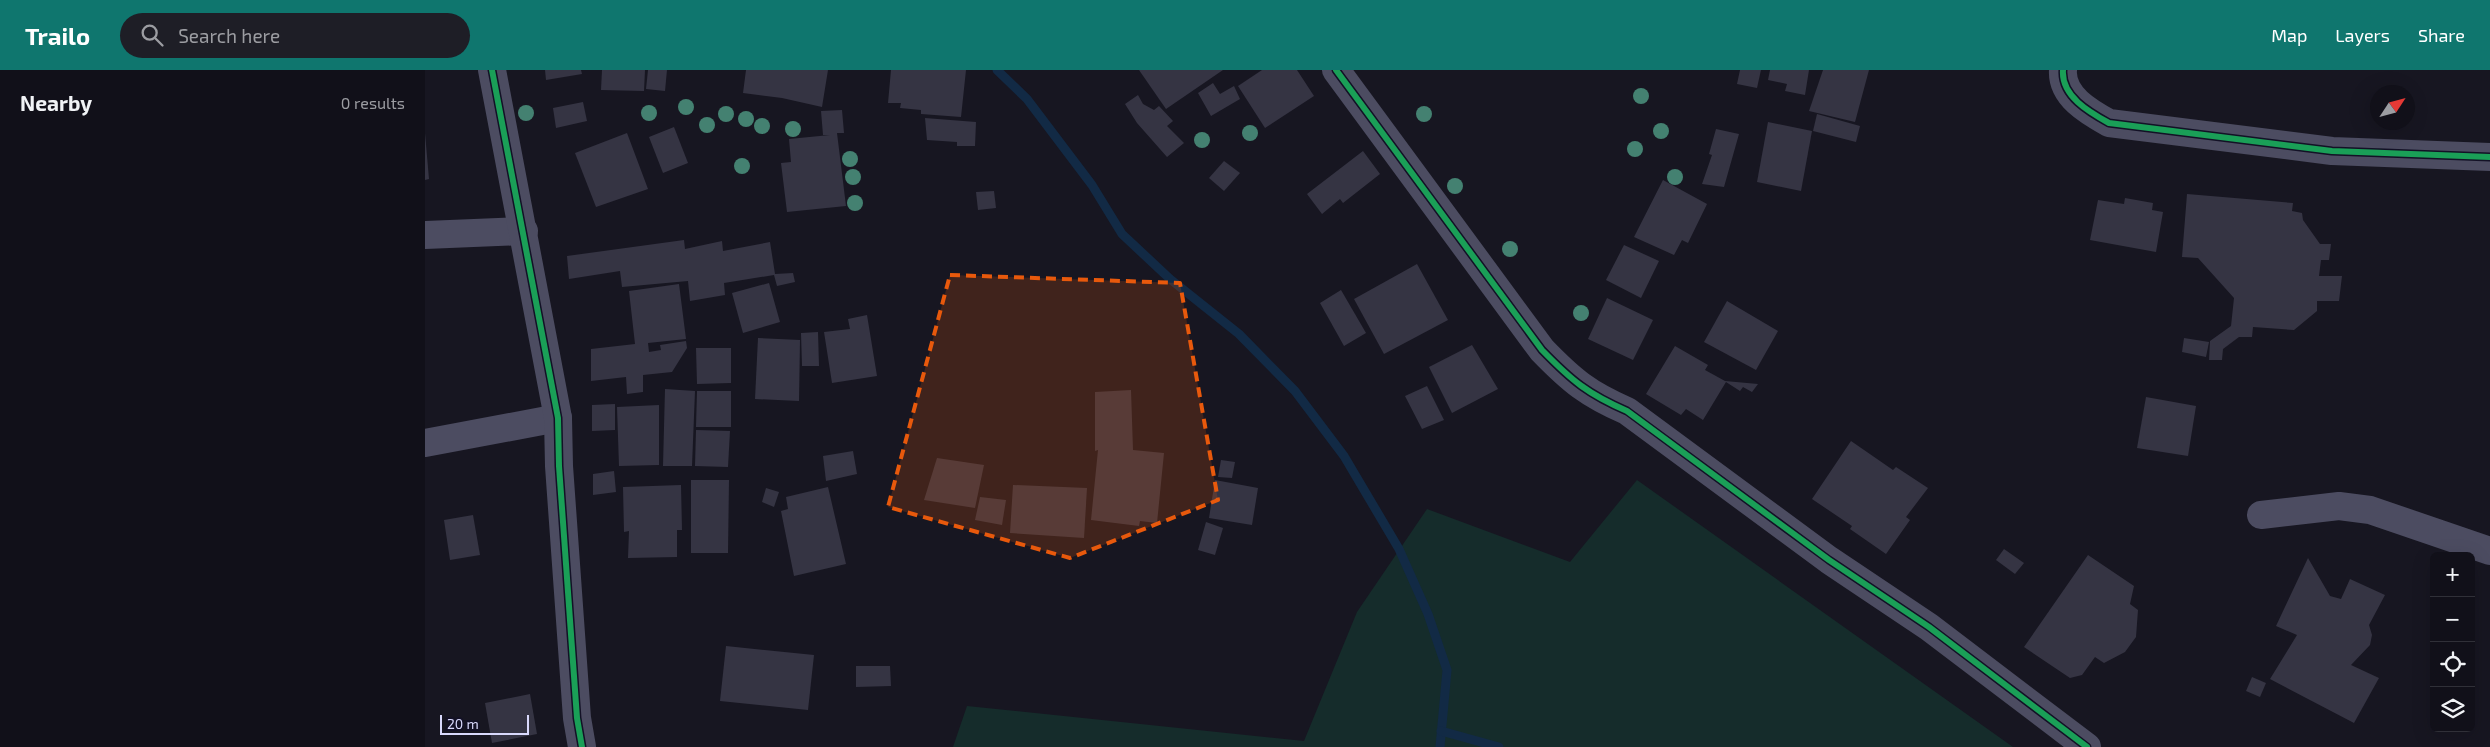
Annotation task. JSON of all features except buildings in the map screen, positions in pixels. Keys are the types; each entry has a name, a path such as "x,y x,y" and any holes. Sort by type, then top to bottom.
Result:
{"street":[{"path":"493,70 558,418 559,466 577,709 582,747"},
{"path":"1335,70 1542,350 1567,375 1594,396 1627,411 1829,560 1929,627 2087,747"},
{"path":"2063,70 2062,79 2071,96 2088,111 2109,123 2332,151 2490,156"},
{"path":"425,235 524,231"},
{"path":"425,443 558,418"},
{"path":"2261,515 2339,506 2370,510 2490,550"}],"highlighted area":[{"path":"950,275 1180,283 1218,500 1070,558 888,507"}],"green space":[{"path":"1637,480 2013,747 953,747 967,706 1304,741 1357,612 1427,509 1570,562"}],"waterway":[{"path":"997,70 1027,99 1092,185 1122,234 1170,279 1239,334 1295,391 1344,456 1399,549 1428,614 1447,670 1440,747"},
{"path":"1441,731 1499,747"}],"cycle path":[{"path":"492,70 558,418 559,466 577,718 582,747"},
{"path":"1336,70 1542,350 1562,370 1581,386 1601,399 1627,411 1829,560 1929,627 2087,747"},
{"path":"2063,70 2064,79 2071,95 2093,114 2109,123 2332,151 2490,157"}]}
